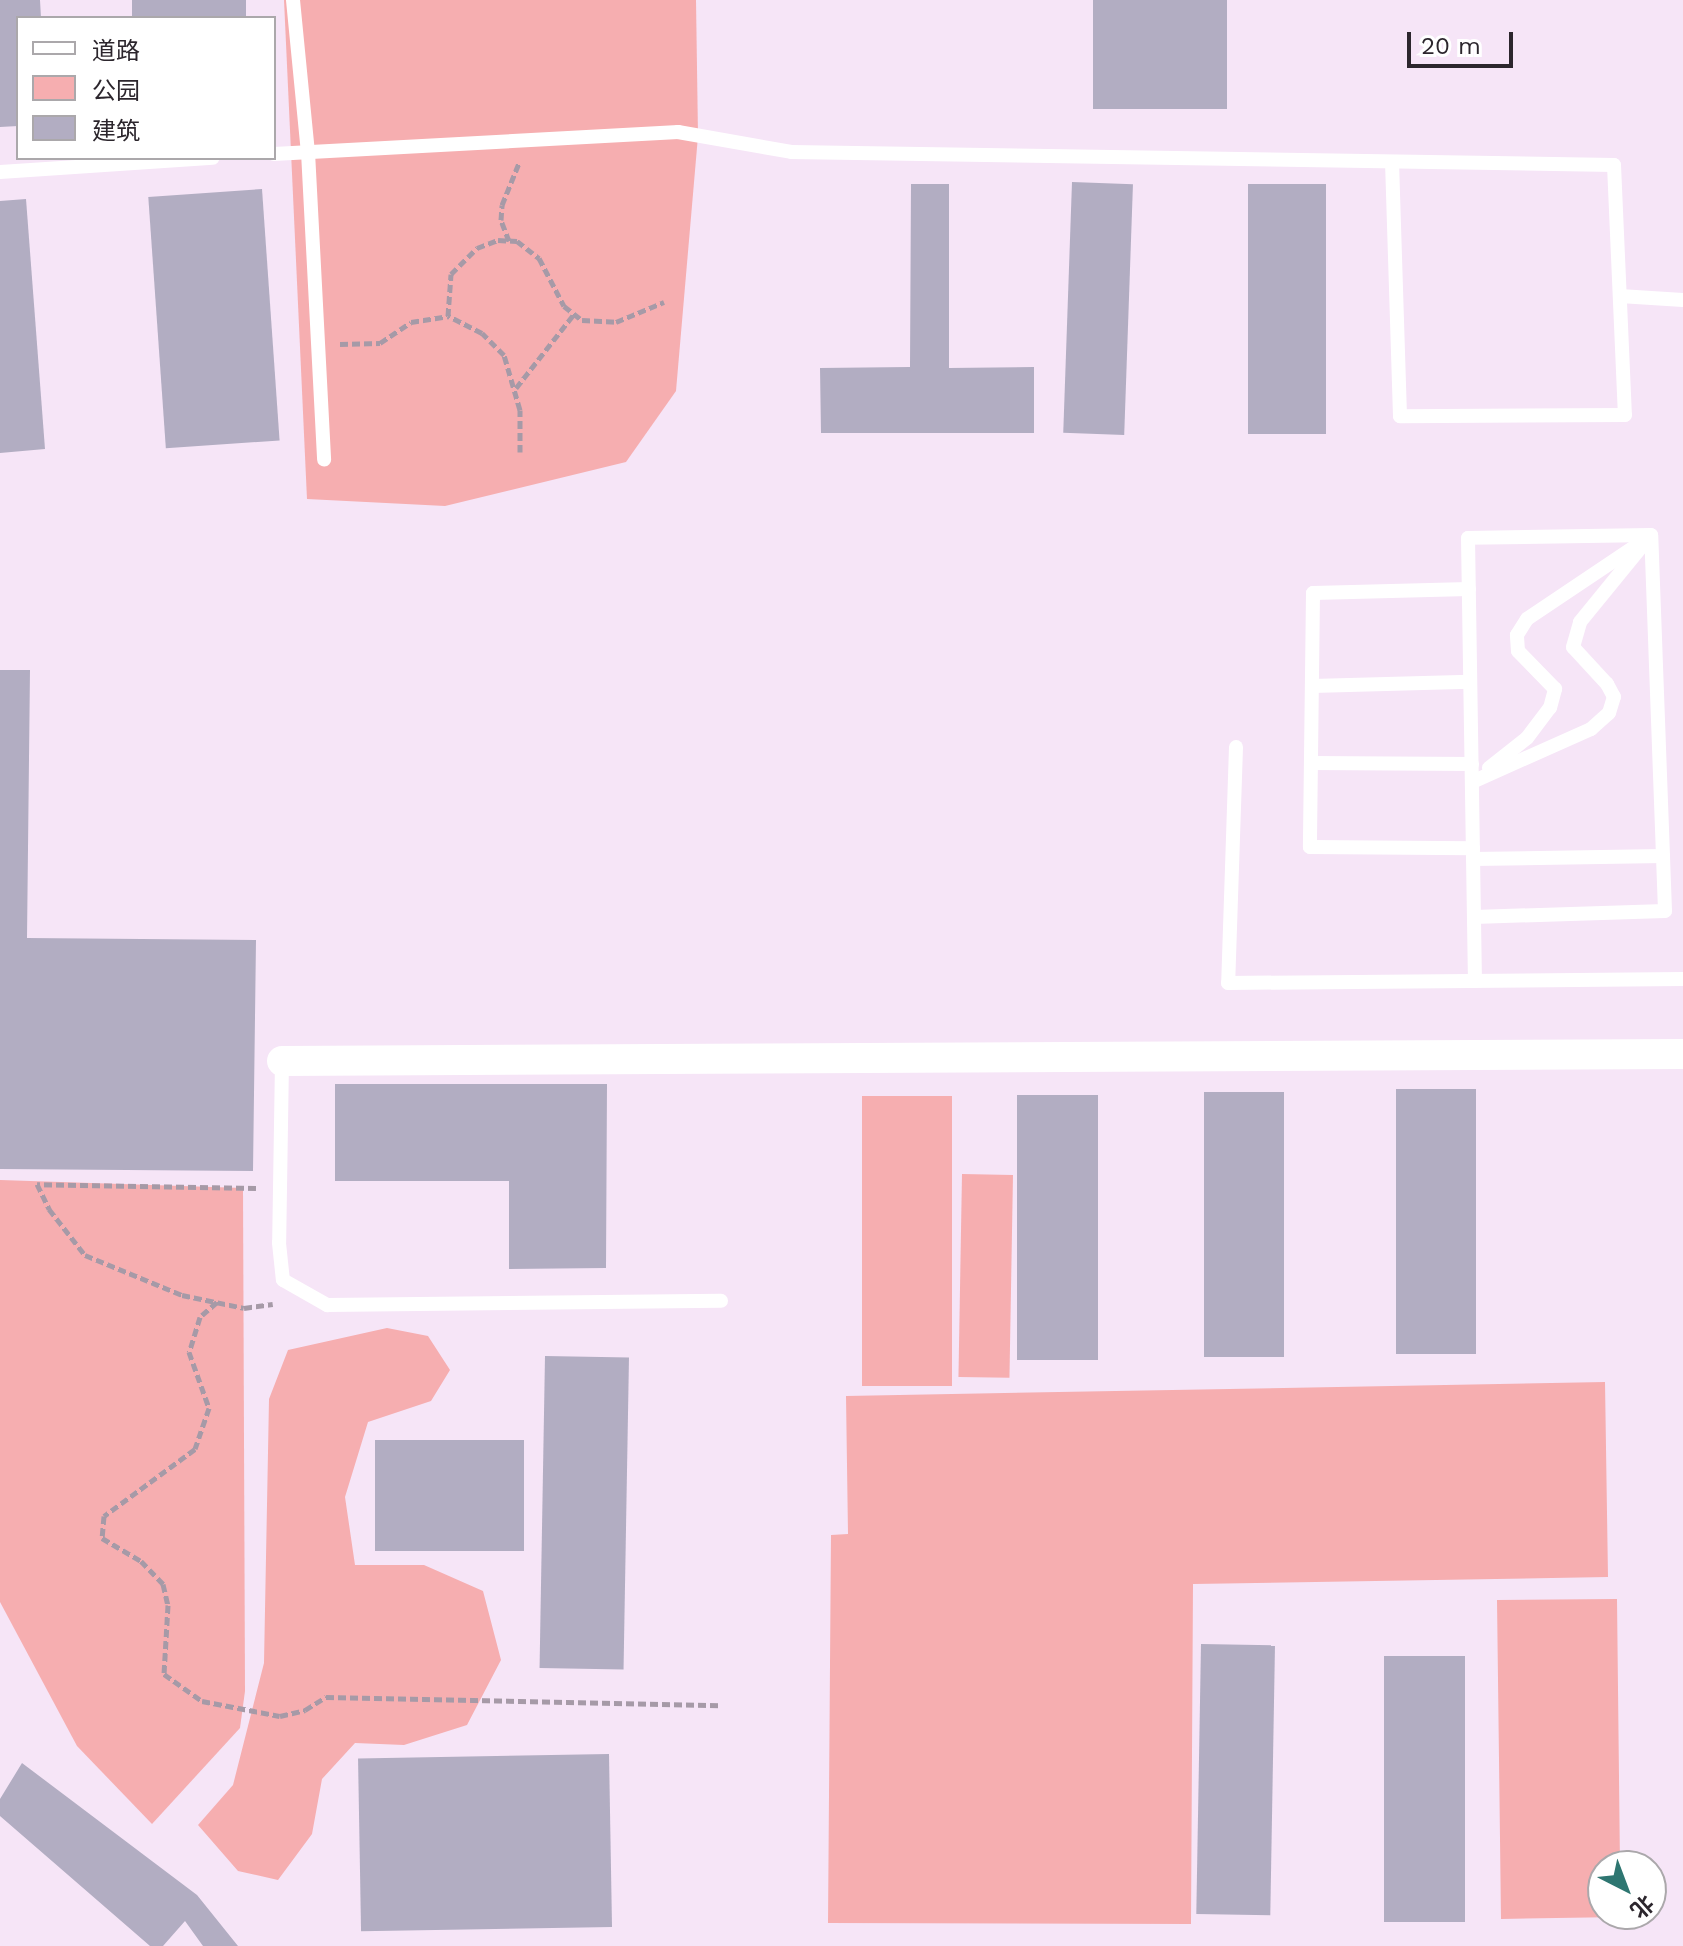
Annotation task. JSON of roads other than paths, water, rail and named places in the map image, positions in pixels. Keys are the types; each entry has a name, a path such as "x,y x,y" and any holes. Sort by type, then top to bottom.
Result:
{"street":[{"path":"282,1061 1683,1054"}],"lane":[{"path":"293,0 308,152 324,460"},
{"path":"276,154 678,132 791,152 1614,165 1625,415 1400,416 1392,162"},
{"path":"0,172 183,160"},
{"path":"1620,296 1683,300"},
{"path":"1475,981 1468,538 1651,535"},
{"path":"1472,782 1591,729 1609,713 1614,697 1607,684 1573,647 1580,622 1651,535"},
{"path":"1472,782 1527,738 1550,708 1555,689 1518,651 1517,635 1527,619 1651,535"},
{"path":"1474,917 1665,911 1651,535"},
{"path":"1469,589 1313,593 1310,847 1473,854 1663,856"},
{"path":"1312,686 1470,682"},
{"path":"1236,747 1228,983 1683,979"},
{"path":"1311,763 1472,764"},
{"path":"282,1061 280,1189 283,1280 327,1305 721,1301"}]}
